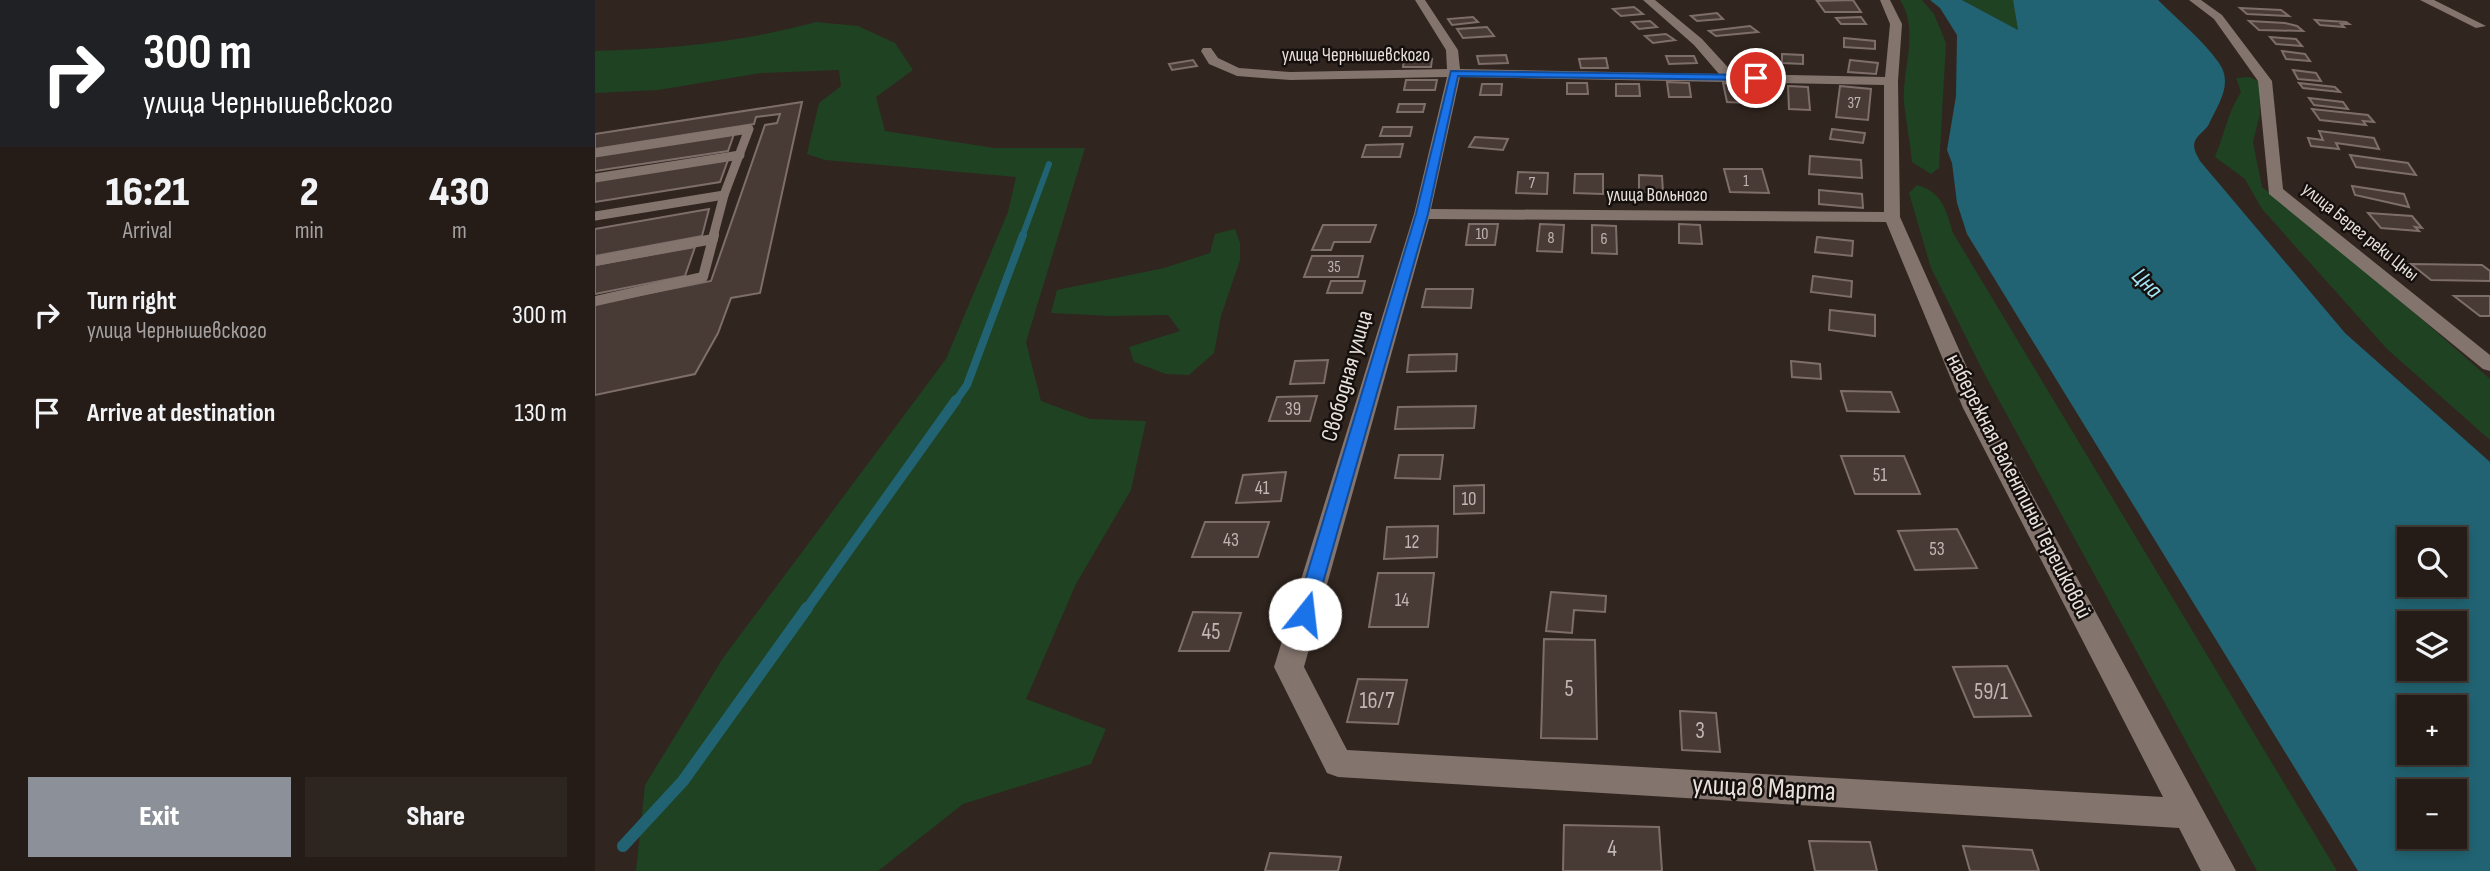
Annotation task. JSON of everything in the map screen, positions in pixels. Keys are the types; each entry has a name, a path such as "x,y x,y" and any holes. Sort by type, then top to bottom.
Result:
{"street":[{"name":"Свободная улица","path":"1338,763 1289,667 1422,214 1454,73 1452,50 1420,0"},
{"path":"1648,0 1698,42 1730,77"},
{"name":"набережная Валентины Терешковой","path":"1885,0 1896,24 1891,81 1892,217 1974,408 2219,871"},
{"name":"улица Берег реки Цны","path":"2194,0 2218,17 2265,80 2276,191 2490,365"},
{"path":"2425,0 2480,26"},
{"name":"улица Чернышевского","path":"1207,51 1213,61 1237,72 1290,76 1454,73 1891,81"},
{"name":"улица Вольного","path":"1422,214 1892,217"},
{"name":"улица 8 Марта","path":"1338,763 2190,814"}],"lane":[{"path":"595,153 749,129 725,195 703,277 595,301"},
{"path":"595,178 740,155"},
{"path":"595,216 725,195"},
{"path":"595,261 713,239"}],"green space":[{"path":"1900,0 1922,0 1934,14 1946,43 1939,168 1931,174 1912,162 1904,102 1910,37 1906,12"},
{"path":"1962,0 2013,0 2018,30"},
{"path":"816,22 858,26 895,43 913,70 876,97 885,131 994,148 1085,148 1026,342 1041,401 1090,419 1146,421 1131,490 1076,584 1026,699 1106,729 1091,764 963,804 878,871 636,871 645,785 723,658 946,359 1008,212 1016,177 825,160 807,154 819,103 841,86 839,70 761,73 658,90 595,93 595,51 707,43 761,35"},
{"path":"2249,77 2259,81 2260,114 2253,142 2262,187 2360,265 2490,379 2490,440 2387,349 2262,209 2245,179 2215,157 2229,116 2241,92 2236,78"},
{"path":"1917,185 1932,192 1942,203 1953,233 2337,871 2257,871 1985,375 1931,268 1909,193"},
{"path":"1235,229 1240,243 1240,260 1221,316 1214,353 1189,375 1166,374 1134,362 1129,347 1180,331 1168,315 1051,313 1057,290 1164,268 1210,253 1215,234"}],"water":[{"name":"Цна","path":"1930,0 1962,0 2018,30 2013,0 2158,0 2206,46 2223,71 2223,95 2209,124 2194,144 2200,161 2345,333 2490,462 2490,871 2358,871 1967,234 1957,203 1952,163 1947,150 1956,96 1957,35 1940,8"}],"building":[{"path":"1853,0 1861,12 1825,12 1817,1"},
{"path":"1634,7 1643,14 1621,16 1613,9"},
{"path":"2240,8 2281,10 2289,16 2247,14"},
{"path":"1717,13 1723,19 1697,21 1691,16"},
{"path":"1473,17 1478,22 1452,25 1448,19"},
{"path":"1861,17 1866,24 1841,24 1836,18"},
{"path":"2315,20 2349,24 2341,24 2344,27 2320,25"},
{"path":"1650,21 1657,27 1639,29 1632,22"},
{"path":"2249,21 2285,23 2297,26 2303,31 2259,30"},
{"path":"1750,26 1758,32 1716,36 1709,31"},
{"path":"1487,27 1494,36 1463,38 1457,29"},
{"path":"1666,34 1675,40 1653,43 1645,36"},
{"path":"2270,37 2296,39 2302,46 2276,44"},
{"path":"1844,38 1875,41 1875,49 1844,47"},
{"path":"2282,51 2305,54 2310,61 2286,59"},
{"path":"1782,54 1803,55 1803,64 1782,63"},
{"path":"1506,55 1508,63 1479,64 1477,56"},
{"path":"1666,56 1694,56 1697,63 1669,64"},
{"path":"1606,58 1608,68 1581,68 1579,59"},
{"path":"1404,59 1432,59 1431,67 1403,67"},
{"path":"1193,60 1197,66 1172,70 1169,64"},
{"path":"1850,60 1878,63 1876,74 1848,72"},
{"path":"2293,70 2316,73 2321,81 2298,79"},
{"path":"1406,80 1437,80 1435,90 1404,90"},
{"path":"1667,82 1689,83 1691,97 1669,97"},
{"path":"1567,83 1587,83 1588,94 1567,94"},
{"path":"1723,83 1743,84 1747,103 1727,102"},
{"path":"2299,83 2335,87 2340,92 2303,88"},
{"path":"1482,84 1502,84 1501,95 1480,95"},
{"path":"1616,84 1639,84 1640,96 1616,96"},
{"path":"1788,86 1808,87 1810,110 1789,109"},
{"path":"1840,86 1871,89 1868,120 1836,117"},
{"path":"2309,98 2343,102 2348,109 2314,105"},
{"path":"802,102 760,293 731,298 718,333 695,374 595,395 595,304 711,281 765,125 777,123 780,114 756,117 754,124 595,149 595,134"},
{"path":"1399,104 1425,104 1423,112 1397,112"},
{"path":"2312,109 2368,115 2374,122 2363,121 2366,125 2320,120"},
{"path":"1383,127 1412,127 1410,136 1380,136"},
{"path":"1832,129 1865,133 1863,143 1830,139"},
{"path":"2319,131 2374,138 2379,149 2336,143 2339,149 2311,146 2308,138 2323,140"},
{"path":"734,134 728,151 595,171 595,155"},
{"path":"1475,137 1508,139 1503,150 1469,147"},
{"path":"1403,144 1400,157 1362,157 1366,145"},
{"path":"2350,155 2408,163 2416,175 2356,167"},
{"path":"1810,156 1861,160 1862,178 1809,174"},
{"path":"728,160 720,182 595,202 595,180"},
{"path":"1724,169 1762,169 1769,193 1730,192"},
{"path":"1518,172 1548,173 1547,194 1516,193"},
{"path":"1575,174 1603,174 1603,194 1574,193"},
{"path":"1639,175 1662,176 1663,193 1639,192"},
{"path":"2352,186 2404,194 2409,207 2355,195"},
{"path":"1819,190 1862,194 1863,208 1819,204"},
{"path":"709,209 702,236 595,256 595,229"},
{"path":"2368,213 2412,216 2422,228 2415,227 2419,231 2381,228"},
{"path":"1469,224 1498,224 1495,245 1466,245"},
{"path":"1540,224 1564,225 1562,252 1537,251"},
{"path":"1679,224 1700,225 1702,244 1679,243"},
{"path":"1323,225 1376,225 1370,242 1334,242 1331,250 1312,250"},
{"path":"1592,225 1616,226 1617,254 1592,253"},
{"path":"1817,237 1853,241 1852,256 1815,252"},
{"path":"695,247 685,276 595,294 595,265"},
{"path":"1312,256 1363,256 1358,277 1304,277"},
{"path":"2411,264 2482,265 2490,271 2490,281 2431,280"},
{"path":"1813,276 1852,281 1851,297 1811,292"},
{"path":"1331,281 1365,281 1362,293 1327,293"},
{"path":"1426,289 1473,289 1471,308 1422,307"},
{"path":"2454,296 2490,296 2490,316 2480,316"},
{"path":"1830,310 1875,315 1875,336 1829,330"},
{"path":"1457,354 1456,371 1407,372 1409,355"},
{"path":"1328,360 1324,383 1290,384 1295,361"},
{"path":"1791,361 1820,364 1821,379 1792,377"},
{"path":"1841,391 1891,392 1899,412 1847,411"},
{"path":"1317,396 1310,421 1269,421 1277,397"},
{"path":"1476,406 1474,428 1395,429 1398,407"},
{"path":"1399,455 1443,455 1440,479 1395,478"},
{"path":"1841,456 1904,456 1920,494 1855,494"},
{"path":"1286,472 1281,501 1236,503 1243,475"},
{"path":"1484,485 1484,513 1454,514 1454,486"},
{"path":"1205,522 1269,522 1258,557 1192,557"},
{"path":"1438,526 1437,557 1384,559 1387,527"},
{"path":"1957,529 1977,568 1915,570 1898,531"},
{"path":"1378,573 1434,573 1428,627 1369,627"},
{"path":"1551,592 1606,596 1605,612 1574,610 1572,633 1546,631"},
{"path":"1193,612 1241,613 1229,651 1179,651"},
{"path":"1544,639 1595,640 1597,739 1541,738"},
{"path":"2007,666 2031,716 1974,717 1953,667"},
{"path":"1358,679 1407,680 1398,724 1347,722"},
{"path":"1680,711 1716,713 1720,752 1682,750"},
{"path":"1564,825 1659,827 1662,871 1563,871"},
{"path":"1809,841 1870,842 1877,871 1815,871"},
{"path":"1963,846 2032,850 2039,871 1970,871"},
{"path":"1270,853 1341,857 1338,871 1265,871"}],"waterway":[{"path":"1022,237 1049,164"},
{"path":"955,402 967,385 1023,235"},
{"path":"806,610 956,400"},
{"path":"623,846 683,781 807,608"}],"route":[{"path":"1305,614 1422,214 1454,73 1756,78"}]}
